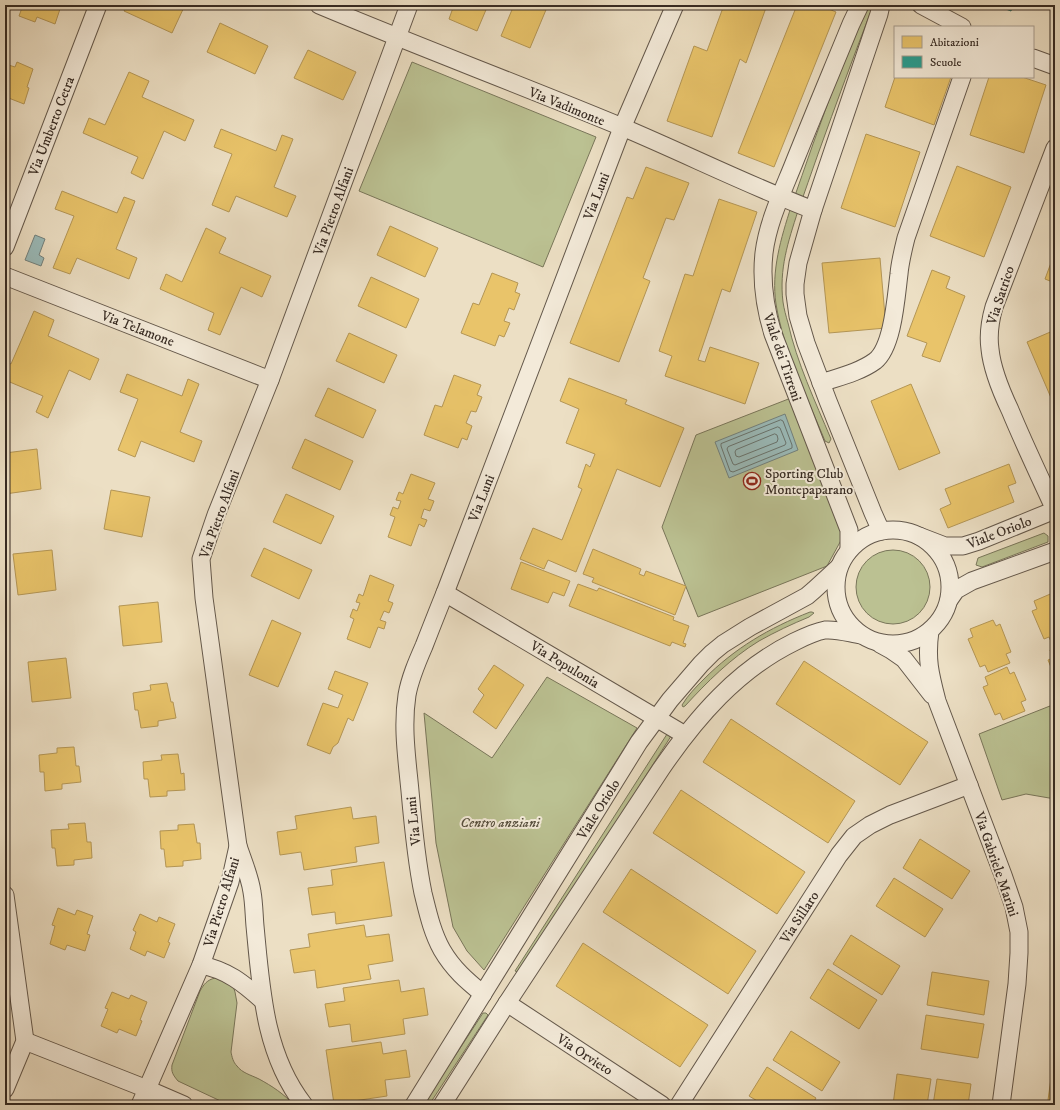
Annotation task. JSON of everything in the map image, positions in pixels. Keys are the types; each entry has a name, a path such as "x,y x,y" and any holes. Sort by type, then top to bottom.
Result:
{"street":[{"name":"Via Umberto Cetra","path":"5,247 98,5"},
{"name":"Via Vadimonte","path":"319,5 396,38 622,128 780,198 813,210"},
{"name":"Via Pietro Alfani","path":"140,1105 201,965 230,882 238,846 204,598 201,559 216,515 270,380 409,5"},
{"name":"Via Luni","path":"483,994 458,973 449,962 432,928 425,903 414,834 405,740 406,706 408,694 413,673 445,593 622,128 675,5"},
{"name":"Viale dei Tirreni","path":"849,550 849,530 777,346 767,314 764,277 764,252 770,227 780,198 860,5"},
{"name":"Viale dei Tirreni","path":"881,5 880,14 813,210 798,263 795,294 802,332 873,513 882,531"},
{"path":"921,5 960,26"},
{"path":"1034,58 1055,66"},
{"path":"821,383 865,367 878,358 885,348 894,312 900,263 907,232 962,78"},
{"name":"Via Satrico","path":"1055,148 994,307 989,328 990,350 994,371 1015,422 1055,510"},
{"name":"Via Telamone","path":"5,276 270,380"},
{"name":"Viale Oriolo","path":"919,536 945,546 963,546 1055,510"},
{"path":"861,635 847,622 838,605 835,586 839,567 849,550 864,537 882,531 901,530 919,536 934,548 945,563 950,581 949,600"},
{"path":"442,1105 656,776 685,735 721,695 742,676 772,654 806,636 825,630 841,631 861,635 878,643 896,645 915,640 930,631 942,617 949,600 956,590 972,581 1055,551"},
{"name":"Viale Oriolo","path":"414,1105 639,742 656,719 697,668 712,653 723,644 750,627 807,596 839,567"},
{"name":"Via Populonia","path":"445,593 685,735"},
{"name":"Via Gabriele Marini","path":"930,631 928,647 929,664 931,679 937,701 1003,875 1014,907 1019,932 1016,1001 1001,1105"},
{"name":"Via Gabriele Marini","path":"878,643 904,659 937,701"},
{"name":"Via Sillaro","path":"679,1105 835,861 849,842 860,831 885,817 969,785"},
{"path":"238,846 246,867 252,892 262,1000 268,1026 280,1064 289,1084 304,1105"},
{"path":"5,895 25,1041 5,1089"},
{"path":"201,965 223,971 247,986 262,1000"},
{"name":"Via Orvieto","path":"507,1003 662,1105"},
{"path":"25,1041 184,1105"}],"green space":[{"path":"865,5 873,6 838,98 798,211 785,256 782,278 783,302 796,353 831,439 829,443 825,441 784,339 776,304 775,279 778,255 791,207"},
{"path":"412,62 596,137 543,267 359,191"},
{"name":"Sporting Club Montepaparano","path":"791,398 845,533 827,566 698,617 662,527 696,435"},
{"path":"1044,533 1048,536 1048,542 982,567 976,565 978,558"},
{"path":"893,550 914,556 924,566 930,587 924,608 914,618 893,624 872,618 862,608 856,587 862,566 872,556"},
{"path":"810,612 814,613 809,617 759,641 739,655 720,671 683,707 682,705 689,694 716,668 740,648 780,625"},
{"name":"Centro anziani","path":"547,677 637,728 484,970 467,951 453,927 436,843 424,713 492,758"},
{"path":"1055,704 1055,799 1026,794 1002,800 979,734"},
{"path":"669,731 673,733 520,973 515,971"},
{"path":"215,978 221,978 233,986 235,992 237,1003 231,1052 235,1063 244,1072 278,1090 294,1105 229,1105 178,1081 174,1075 172,1065 200,991 206,983"},
{"path":"483,1013 488,1015 429,1105 423,1105"}],"water":[{"path":"35,235 45,239 39,255 44,258 41,266 25,260"},
{"path":"785,414 798,450 729,478 715,442"}],"building: Abitazioni":[{"path":"23,5 58,5 57,8 60,9 55,24 37,17 35,22 19,16"},
{"path":"127,5 185,5 172,33 124,11"},
{"path":"454,5 488,5 477,31 449,19"},
{"path":"514,5 548,5 530,48 501,36"},
{"path":"724,5 767,5 746,63 740,59 712,137 667,121 694,46 707,51"},
{"path":"797,5 819,5 836,12 774,167 738,153"},
{"path":"220,23 268,46 255,74 207,52"},
{"path":"308,50 356,72 343,100 294,78"},
{"path":"17,62 33,69 27,87 29,88 24,104 6,97 5,100 5,64 15,67"},
{"path":"129,72 149,81 142,97 194,120 185,141 164,131 143,179 131,173 138,157 83,133 89,118 105,125"},
{"path":"895,78 951,78 934,125 885,107"},
{"path":"989,78 1025,78 1046,85 1024,153 970,135"},
{"path":"221,129 276,151 282,135 293,139 274,187 296,196 287,217 236,196 229,212 212,205 232,154 214,147"},
{"path":"866,134 920,152 895,227 841,208"},
{"path":"957,166 1011,187 984,257 930,236"},
{"path":"646,167 689,183 674,220 666,218 643,278 650,281 619,362 570,343 627,197 633,199"},
{"path":"62,191 117,213 124,197 135,201 116,249 137,258 129,279 77,258 70,274 53,268 74,216 55,209"},
{"path":"719,199 757,212 730,292 722,289 698,360 705,362 710,347 759,363 745,404 665,376 672,356 659,351 685,274 693,276"},
{"path":"390,226 438,248 425,277 377,255"},
{"path":"206,228 226,238 219,253 271,276 262,297 241,287 220,335 208,330 214,313 160,289 166,274 182,282"},
{"path":"1055,252 1055,283 1045,279"},
{"path":"880,258 886,328 829,333 822,263"},
{"path":"932,270 950,277 946,288 965,296 940,362 922,356 927,343 907,336"},
{"path":"492,273 518,283 515,292 520,294 514,310 509,308 504,321 510,323 504,337 499,335 495,346 461,333 473,303 479,305"},
{"path":"371,277 419,299 406,328 358,306"},
{"path":"34,311 54,320 48,336 99,359 90,380 69,370 48,418 36,412 43,396 5,380 5,362 11,364"},
{"path":"1055,330 1055,407 1027,342"},
{"path":"349,333 397,355 384,383 336,361"},
{"path":"127,374 182,396 188,379 199,384 180,432 202,441 194,462 141,441 135,457 118,450 138,399 120,392"},
{"path":"454,375 481,385 477,395 482,397 476,412 471,411 466,423 472,426 467,440 462,438 458,448 424,435 435,405 442,407"},
{"path":"569,378 627,400 625,404 684,428 660,487 617,469 576,572 548,560 544,569 520,559 533,528 562,540 582,489 578,487 586,464 590,467 595,454 566,443 579,409 560,401"},
{"path":"911,384 940,453 899,470 871,401"},
{"path":"328,388 376,410 363,438 315,416"},
{"path":"305,439 353,461 340,490 292,468"},
{"path":"37,449 41,489 5,494 5,453"},
{"path":"1009,464 1016,483 1008,486 1014,502 948,528 940,509 951,504 945,489"},
{"path":"411,474 435,483 428,499 434,501 430,511 424,509 421,518 427,520 424,527 419,524 411,546 388,537 395,517 390,515 393,507 398,509 401,501 396,500 399,492 403,494"},
{"path":"111,490 150,497 142,537 104,529"},
{"path":"286,494 334,516 321,544 273,522"},
{"path":"264,548 312,570 299,599 251,576"},
{"path":"593,549 641,569 639,574 644,576 646,571 686,586 675,615 592,582 594,578 583,574"},
{"path":"52,550 56,590 18,595 13,554"},
{"path":"521,562 570,581 564,596 553,592 548,603 511,589"},
{"path":"370,575 394,585 388,601 393,603 389,613 384,611 380,620 386,622 384,629 378,627 370,648 347,639 354,619 350,617 353,609 357,611 360,603 356,602 359,594 363,596"},
{"path":"578,584 597,591 599,588 674,617 673,620 689,626 683,643 686,644 685,647 672,642 670,646 569,606"},
{"path":"1055,592 1055,643 1052,644 1049,637 1044,639 1032,611 1037,609 1034,601"},
{"path":"158,602 162,642 123,646 119,606"},
{"path":"272,620 301,633 278,687 249,675"},
{"path":"993,620 996,626 1000,624 1011,652 1006,654 1010,663 988,672 985,665 980,667 968,639 973,637 970,629"},
{"path":"1055,648 1055,677 1048,660 1053,658 1050,650"},
{"path":"66,658 71,698 32,702 28,662"},
{"path":"804,661 928,742 900,785 776,704"},
{"path":"494,665 524,685 496,729 473,712 484,695 478,689"},
{"path":"1007,667 1010,674 1014,672 1026,700 1021,702 1025,711 1003,720 1000,713 995,715 983,687 988,685 985,677"},
{"path":"335,671 368,683 353,721 348,718 338,743 333,747 330,754 307,745 323,703 338,708 343,695 328,689"},
{"path":"167,683 176,718 158,721 158,726 141,728 138,710 135,710 133,693 151,690 150,685"},
{"path":"731,719 855,801 828,843 703,762"},
{"path":"74,747 76,766 79,766 81,782 62,784 62,789 45,791 44,772 40,772 39,755 57,753 57,748"},
{"path":"178,754 181,774 184,773 185,790 167,791 167,796 150,797 148,779 144,779 143,762 162,760 161,755"},
{"path":"681,790 805,872 777,914 653,833"},
{"path":"351,807 353,819 376,816 379,843 355,847 357,862 304,870 301,852 280,855 277,832 297,829 295,816"},
{"path":"85,823 87,842 91,842 92,858 74,860 74,865 57,866 55,848 52,848 51,830 69,829 68,824"},
{"path":"194,824 197,843 200,843 201,859 183,861 183,866 166,867 164,849 161,849 160,831 178,830 178,825"},
{"path":"920,839 970,871 952,899 903,868"},
{"path":"384,862 392,916 336,924 335,912 312,915 308,888 333,885 331,870"},
{"path":"631,869 756,951 728,994 603,912"},
{"path":"894,878 943,909 925,937 876,906"},
{"path":"58,908 75,915 77,910 93,916 87,934 90,935 85,951 67,945 65,950 50,944 55,926 52,925"},
{"path":"140,914 157,922 159,917 175,924 164,958 147,951 145,956 130,949 136,932 133,930"},
{"path":"364,925 366,937 389,934 393,961 368,965 371,979 317,988 315,970 294,973 290,950 310,947 308,934"},
{"path":"851,935 900,966 882,995 833,964"},
{"path":"583,943 708,1025 680,1067 556,986"},
{"path":"828,969 877,1000 859,1029 810,998"},
{"path":"932,972 989,981 984,1015 927,1005"},
{"path":"399,980 401,992 424,988 428,1015 403,1019 405,1034 352,1042 350,1024 329,1027 325,1004 345,1001 343,988"},
{"path":"112,992 129,999 131,995 147,1002 136,1036 119,1029 117,1033 101,1026 108,1009 105,1008"},
{"path":"926,1015 984,1024 978,1058 921,1049"},
{"path":"791,1031 840,1062 822,1091 773,1060"},
{"path":"381,1042 383,1054 406,1050 410,1077 385,1080 387,1096 334,1104 326,1050"},
{"path":"767,1067 816,1098 812,1105 764,1105 749,1096"},
{"path":"1052,1071 1055,1071 1055,1105 1052,1105 1053,1101 1048,1100"},
{"path":"897,1074 931,1079 927,1105 893,1105"},
{"path":"937,1079 971,1084 968,1105 933,1105"}],"building: Scuole":[{"path":"995,5 1013,5 1011,11"}],"place":[{"name":"Sporting Club Montepaparano","path":"752,481"}]}
